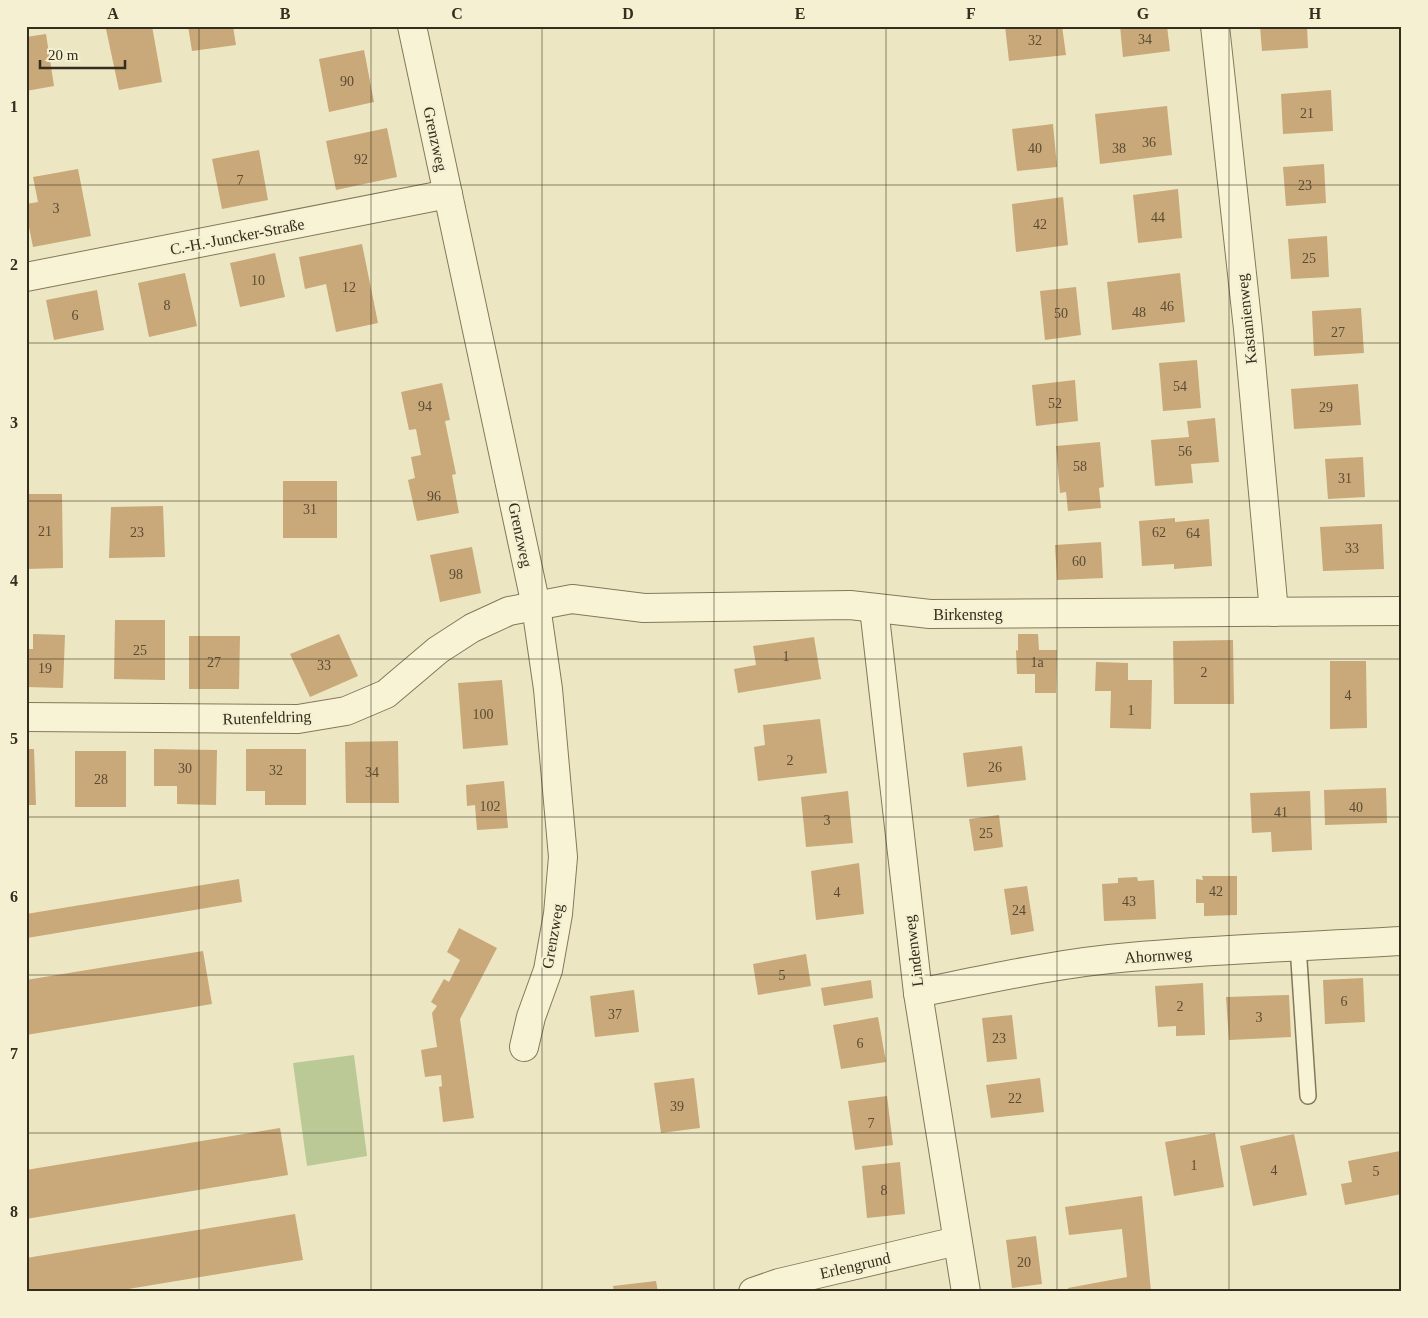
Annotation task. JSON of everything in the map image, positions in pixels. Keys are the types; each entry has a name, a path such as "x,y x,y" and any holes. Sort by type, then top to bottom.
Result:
{"street":[{"name":"Grenzweg","path":"412,26 536,606 548,688 563,857 558,914 548,970 531,1017 524,1047"},
{"name":"Kastanienweg","path":"1216,26 1274,612"},
{"name":"C.-H.-Juncker-Straße","path":"26,277 448,194"},
{"name":"Birkensteg","path":"536,606 572,599 644,608 850,605 930,614 1402,612"},
{"name":"Rutenfeldring","path":"26,717 298,720 346,711 386,694 438,650 472,628 508,611 536,606"},
{"name":"Lindenweg","path":"874,608 918,993 966,1292"},
{"name":"Ahornweg","path":"918,993 1029,970 1129,957 1402,941"},
{"name":"Erlengrund","path":"753,1292 778,1283 957,1241"}],"lane":[{"path":"1298,946 1308,1096"}],"green space":[{"path":"354,1055 367,1156 307,1166 293,1063"}],"building":[{"path":"123,26 152,26 162,82 119,90 106,29"},
{"path":"188,26 233,26 236,45 192,51"},
{"path":"1005,26 1062,26 1066,55 1009,61"},
{"path":"1120,26 1167,26 1170,51 1123,57"},
{"path":"1260,26 1307,26 1308,48 1262,51"},
{"path":"46,34 54,86 26,91 26,37"},
{"path":"364,50 374,102 329,112 319,59"},
{"path":"1331,90 1333,131 1283,134 1281,94"},
{"path":"1167,106 1172,155 1100,164 1095,114"},
{"path":"1053,124 1057,167 1017,171 1012,129"},
{"path":"387,128 397,177 336,190 326,141"},
{"path":"259,150 268,200 222,209 212,159"},
{"path":"1324,164 1326,203 1286,206 1283,167"},
{"path":"78,169 91,236 33,247 26,204 38,202 33,177"},
{"path":"1178,189 1182,238 1138,243 1133,195"},
{"path":"1063,197 1068,245 1016,252 1012,204"},
{"path":"1327,236 1329,277 1291,279 1288,239"},
{"path":"362,244 378,323 336,332 326,284 305,289 299,257"},
{"path":"275,253 285,297 240,307 230,263"},
{"path":"185,273 197,326 149,337 138,283"},
{"path":"1180,273 1185,322 1112,330 1107,282"},
{"path":"1076,287 1081,335 1045,340 1040,291"},
{"path":"97,290 104,330 54,340 46,300"},
{"path":"1361,308 1364,353 1314,356 1312,311"},
{"path":"1197,360 1201,408 1163,411 1159,363"},
{"path":"1075,380 1078,421 1036,426 1032,385"},
{"path":"442,383 450,420 445,421 456,474 452,475 459,513 417,521 408,480 415,478 411,457 421,455 416,429 409,430 401,392"},
{"path":"1358,384 1361,425 1294,429 1291,389"},
{"path":"1215,418 1219,462 1191,464 1193,483 1155,486 1151,440 1189,437 1187,421"},
{"path":"1100,442 1104,487 1099,488 1101,508 1068,511 1066,492 1060,493 1056,446"},
{"path":"1363,457 1365,497 1328,499 1325,459"},
{"path":"283,481 337,481 337,538 283,538"},
{"path":"26,494 62,494 63,568 26,569"},
{"path":"163,506 165,557 109,558 111,507"},
{"path":"1175,518 1175,522 1209,519 1212,566 1174,569 1174,564 1142,566 1139,521"},
{"path":"1382,524 1384,569 1323,571 1320,527"},
{"path":"1101,542 1103,578 1057,580 1055,545"},
{"path":"472,547 481,593 440,602 430,555"},
{"path":"115,620 165,620 165,680 114,679"},
{"path":"33,634 65,635 63,688 26,687 26,649 33,649"},
{"path":"339,634 358,676 310,697 290,654"},
{"path":"1018,634 1038,634 1039,650 1057,650 1056,693 1035,693 1035,674 1017,674 1016,650 1018,651"},
{"path":"189,636 240,636 239,689 189,689"},
{"path":"814,637 821,679 738,693 734,669 756,665 753,646"},
{"path":"1233,640 1234,704 1174,704 1173,641"},
{"path":"1330,661 1366,661 1367,728 1330,729"},
{"path":"1096,662 1128,663 1128,680 1152,680 1151,729 1110,728 1111,691 1095,691"},
{"path":"502,680 508,745 463,749 458,683"},
{"path":"820,719 827,773 758,781 754,747 765,745 763,725"},
{"path":"398,741 399,803 346,803 345,742"},
{"path":"1022,746 1026,780 967,787 963,753"},
{"path":"26,749 34,749 36,805 26,805"},
{"path":"154,749 217,750 216,805 177,804 177,786 154,786"},
{"path":"246,749 306,749 306,805 265,805 265,791 246,791"},
{"path":"75,751 126,751 126,807 75,807"},
{"path":"504,781 508,828 477,830 475,805 467,806 466,785"},
{"path":"1386,788 1387,823 1325,825 1324,790"},
{"path":"848,791 853,843 806,847 801,797"},
{"path":"1310,791 1312,850 1272,852 1271,832 1252,833 1250,793"},
{"path":"999,815 1003,847 974,851 969,819"},
{"path":"859,863 864,914 816,920 811,871"},
{"path":"1202,876 1237,876 1237,915 1204,916 1204,903 1196,903 1196,879 1203,880"},
{"path":"1137,877 1138,881 1154,880 1156,919 1104,921 1102,884 1118,883 1118,878"},
{"path":"239,879 242,902 27,938 26,914"},
{"path":"1027,886 1034,931 1011,935 1004,889"},
{"path":"459,928 497,948 460,1019 474,1118 443,1122 439,1087 442,1086 441,1075 425,1077 421,1050 437,1047 432,1013 437,1006 431,1002 444,979 449,982 460,960 447,952"},
{"path":"203,951 212,1004 26,1035 26,980"},
{"path":"806,954 811,986 758,995 753,964"},
{"path":"1363,978 1365,1022 1325,1024 1323,980"},
{"path":"871,980 873,998 824,1006 821,988"},
{"path":"1203,983 1205,1035 1176,1036 1176,1026 1158,1027 1155,986"},
{"path":"634,990 639,1032 595,1037 590,996"},
{"path":"1289,995 1291,1037 1229,1040 1226,997"},
{"path":"1012,1015 1017,1059 987,1062 982,1018"},
{"path":"878,1017 886,1062 841,1069 833,1025"},
{"path":"694,1078 700,1128 661,1133 654,1083"},
{"path":"1040,1078 1044,1112 991,1118 986,1085"},
{"path":"887,1096 893,1145 855,1150 848,1101"},
{"path":"280,1128 288,1175 26,1219 26,1170"},
{"path":"1215,1133 1224,1187 1174,1196 1165,1142"},
{"path":"1294,1134 1307,1195 1253,1206 1240,1146"},
{"path":"1400,1151 1402,1160 1402,1194 1345,1205 1341,1184 1352,1182 1348,1161"},
{"path":"900,1162 905,1214 867,1218 862,1166"},
{"path":"1142,1196 1151,1292 1069,1292 1068,1288 1127,1277 1122,1229 1069,1235 1065,1207"},
{"path":"295,1214 303,1260 110,1292 26,1292 26,1258"},
{"path":"1036,1236 1042,1284 1012,1288 1006,1240"},
{"path":"656,1281 658,1292 614,1292 613,1286"}]}
